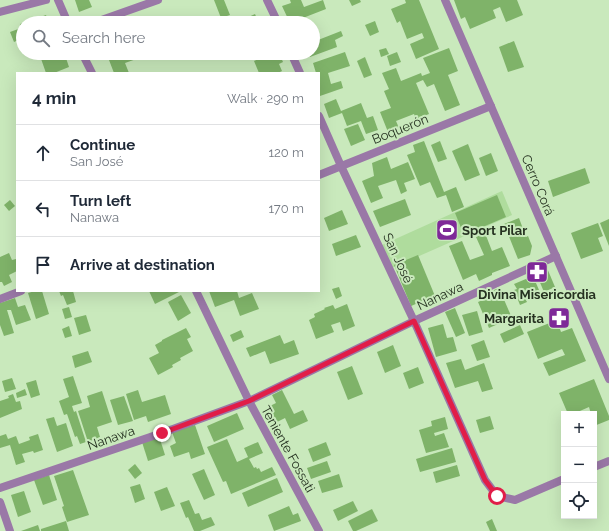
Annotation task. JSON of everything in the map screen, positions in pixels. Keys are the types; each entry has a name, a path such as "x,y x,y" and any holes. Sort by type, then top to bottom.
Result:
{"street":[{"path":"0,12 46,0"},
{"path":"58,0 65,16"},
{"path":"113,16 158,0"},
{"path":"267,0 275,16"},
{"name":"Cerro Corá","path":"445,0 609,379"},
{"path":"86,60 92,72"},
{"path":"294,60 300,72"},
{"name":"Boquerón","path":"320,175 491,106"},
{"name":"San José","path":"320,118 414,321 485,480 497,496 515,500 561,481"},
{"name":"Nanawa","path":"0,488 162,433 249,401 414,321 556,256"},
{"path":"0,299 18,292"},
{"name":"Teniente Fossati","path":"196,292 249,401 319,531"},
{"path":"597,466 609,461"},
{"path":"0,502 10,531"}],"green space":[{"name":"Sport Pilar","path":"502,191 512,215 392,268 382,245"}],"building":[{"path":"75,0 89,0 92,7 79,12"},
{"path":"214,0 224,0 230,15 220,16"},
{"path":"290,0 301,0 304,7 323,0 326,9 308,16 287,16 282,6 291,3"},
{"path":"349,0 360,0 361,2 352,6"},
{"path":"405,0 419,0 439,49 416,59 410,44 424,38 422,33 407,39 400,21 397,23 391,9 406,3"},
{"path":"454,0 517,0 523,15 506,22 500,7 493,10 496,18 470,29 465,17 461,19"},
{"path":"375,21 379,32 370,36 365,25"},
{"path":"16,30 16,41 14,42 10,32"},
{"path":"341,31 343,36 335,40 337,47 320,53 320,39"},
{"path":"514,41 524,67 508,72 499,47"},
{"path":"386,48 389,54 381,57 379,50"},
{"path":"449,48 458,71 448,75 460,105 445,111 434,84 427,87 423,80 416,83 429,114 416,119 414,114 396,121 399,128 388,132 380,112 391,108 384,91 389,89 382,73 396,68 401,81 421,73 422,76 430,73 423,58"},
{"path":"345,52 350,66 328,73 331,84 341,81 343,88 320,96 320,72 316,72 313,63"},
{"path":"397,52 401,62 390,66 387,56"},
{"path":"365,57 372,75 364,78 357,61"},
{"path":"41,60 67,60 69,67 56,72 46,72"},
{"path":"109,60 134,60 125,63 129,72 114,72"},
{"path":"282,60 283,62 279,64 282,71 259,72 254,61"},
{"path":"336,99 341,111 361,103 367,118 373,116 378,130 366,134 361,121 347,126 342,113 329,118 324,104"},
{"path":"358,124 365,140 351,146 344,129"},
{"path":"424,141 444,192 456,187 464,207 452,212 446,195 437,198 430,182 420,186 407,155 415,152 413,145"},
{"path":"440,141 447,159 438,162 431,145"},
{"path":"468,144 480,175 465,181 452,151"},
{"path":"491,153 498,171 486,176 479,158"},
{"path":"387,157 391,169 408,162 415,179 404,183 407,191 401,194 396,180 378,186 383,198 371,203 362,181 374,176 372,163"},
{"path":"585,168 590,183 553,197 548,181"},
{"path":"497,195 506,217 464,235 455,213"},
{"path":"405,199 411,215 380,227 373,211"},
{"path":"10,200 15,206 9,211 4,205"},
{"path":"342,210 348,224 329,231 324,218"},
{"path":"519,218 526,237 528,236 532,246 530,255 518,259 504,224"},
{"path":"609,219 609,246 600,223"},
{"path":"598,223 603,236 598,238 603,251 581,259 571,233"},
{"path":"485,233 492,251 502,247 510,266 492,273 492,275 479,281 476,274 463,280 449,246 462,241 470,260 484,255 476,237"},
{"path":"356,235 361,247 336,256 332,244"},
{"path":"9,253 12,260 16,259 16,272 9,275 12,282 4,286 2,282 0,282 0,257"},
{"path":"418,255 435,296 411,306 394,265"},
{"path":"547,268 555,287 544,292 536,273"},
{"path":"533,276 539,290 524,296 527,302 520,305 514,290 517,289 514,284"},
{"path":"339,287 342,296 336,299 332,289"},
{"path":"499,288 512,318 489,328 478,302 485,299 484,294"},
{"path":"42,292 49,314 36,319 28,293"},
{"path":"59,292 73,292 76,302 67,305 63,295 61,296"},
{"path":"149,292 179,292 155,304"},
{"path":"209,292 237,292 239,298 252,293 259,309 240,316 234,300 215,307"},
{"path":"181,295 191,313 178,321 168,302"},
{"path":"15,298 18,307 25,305 31,320 16,325 11,310 7,310 14,333 4,336 0,325 0,303"},
{"path":"347,304 355,326 343,331 340,322 331,325 334,332 316,339 309,320 315,317 314,314 333,305 335,309"},
{"path":"69,307 72,317 65,319 62,309"},
{"path":"455,308 465,333 456,337 445,312"},
{"path":"477,311 483,332 469,336 462,315"},
{"path":"86,315 91,331 79,335 74,318"},
{"path":"557,320 561,332 572,328 586,361 549,376 543,363 565,355 562,349 538,359 527,332"},
{"path":"443,324 447,338 453,337 457,351 436,357 428,328"},
{"path":"520,325 524,334 504,343 500,334"},
{"path":"69,326 72,336 65,338 62,329"},
{"path":"186,328 191,337 187,339 193,351 180,358 181,360 172,365 173,367 158,375 149,358 159,353 155,345"},
{"path":"241,330 244,337 233,342 230,335"},
{"path":"280,335 284,344 294,340 299,354 270,364 265,351 250,357 246,348"},
{"path":"484,340 490,357 477,361 471,345"},
{"path":"393,345 401,366 385,373 377,352"},
{"path":"88,351 92,362 75,368 72,356"},
{"path":"461,359 465,370 484,363 493,389 482,392 478,381 455,388 446,363"},
{"path":"352,366 363,394 348,400 337,372"},
{"path":"418,367 424,383 409,389 403,373"},
{"path":"73,376 82,403 72,406 74,412 76,411 86,442 80,444 77,436 75,437 67,414 64,415 59,401 69,397 63,379"},
{"path":"12,378 16,389 5,392 2,381"},
{"path":"594,379 609,416 609,420 597,425 597,411 590,411 589,407 580,411 567,411 559,393"},
{"path":"36,380 40,395 31,398 26,383"},
{"path":"25,389 27,395 17,398 16,393"},
{"path":"138,390 142,402 165,395 171,414 148,422 146,416 134,420 126,394"},
{"path":"282,390 294,414 303,410 308,421 290,429 285,418 275,423 268,407 276,403 272,395"},
{"path":"102,391 112,422 97,427 100,437 88,442 78,411 90,407 87,396"},
{"path":"13,394 16,402 20,401 22,409 0,418 0,401 9,398 8,396"},
{"path":"124,396 133,421 118,425 110,400"},
{"path":"237,413 244,429 214,442 207,426"},
{"path":"490,416 494,429 480,433 476,420"},
{"path":"54,417 57,426 66,423 73,446 57,452 46,419"},
{"path":"445,417 448,429 434,433 435,436 444,433 449,447 426,453 419,430 432,426 431,421"},
{"path":"195,425 205,454 191,459 189,452 174,457 170,446 176,443 172,432"},
{"path":"6,434 8,439 16,436 19,444 30,440 29,437 38,434 43,450 34,453 33,451 22,454 25,462 16,465 10,445 0,448 0,436"},
{"path":"159,436 165,455 148,461 142,442"},
{"path":"227,439 237,462 248,457 244,448 258,442 263,453 249,459 254,468 259,468 261,472 272,467 276,475 231,494 226,481 223,482 207,447"},
{"path":"326,442 331,455 313,462 308,449"},
{"path":"452,448 456,462 420,472 416,459"},
{"path":"327,461 331,472 311,479 307,468"},
{"path":"135,464 142,473 135,479 128,470"},
{"path":"457,465 460,476 436,483 433,472"},
{"path":"204,469 215,495 204,500 192,474"},
{"path":"73,470 89,515 67,522 62,507 64,506 54,476"},
{"path":"339,474 343,487 322,493 318,481"},
{"path":"49,475 57,500 43,505 34,480"},
{"path":"277,478 283,492 248,507 242,493"},
{"path":"140,484 145,499 135,503 130,487"},
{"path":"167,487 175,506 161,511 154,492"},
{"path":"24,491 31,512 18,517 11,495"},
{"path":"189,500 195,514 199,513 202,520 211,517 215,525 200,531 194,531 188,517 186,518 180,503"},
{"path":"353,501 358,511 338,521 333,510"},
{"path":"289,506 293,515 298,513 301,521 274,531 268,515"},
{"path":"372,509 378,521 353,531 348,521"},
{"path":"492,519 497,531 490,531 486,522"},
{"path":"66,521 69,531 41,531 41,529"},
{"path":"38,525 40,531 21,531"}],"place":[{"name":"Sport Pilar","path":"447,230"},
{"name":"Divina Misericordia","path":"537,272"},
{"name":"Margarita","path":"559,318"}],"route":[{"path":"162,433 249,401 414,321 485,480 497,496"}]}
